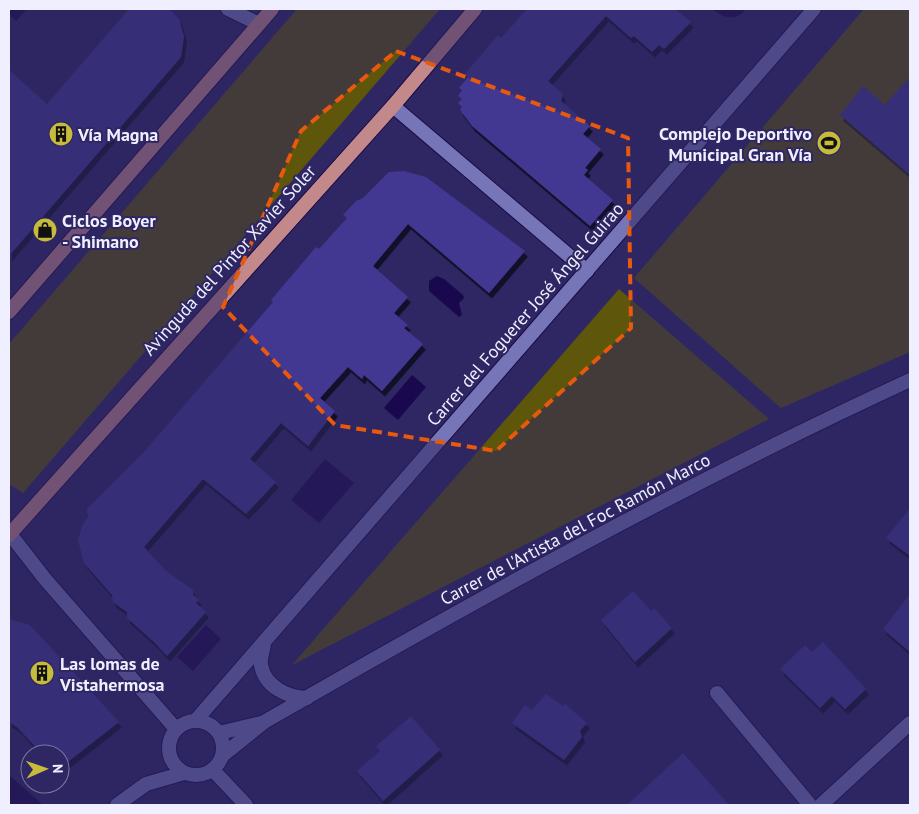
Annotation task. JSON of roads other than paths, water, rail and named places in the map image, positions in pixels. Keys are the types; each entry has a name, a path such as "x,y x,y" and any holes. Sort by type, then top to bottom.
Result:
{"main road":[{"path":"9,312 272,9"},
{"name":"Avinguda del Pintor Xavier Soler","path":"9,534 393,106 475,9"}],"street":[{"path":"228,9 259,24"},
{"name":"Carrer del Foguerer José Ángel Guirao","path":"196,720 265,644 814,9"},
{"path":"393,106 588,271"},
{"name":"Carrer de l'Artista del Foc Ramón Marco","path":"223,755 264,722 544,565 714,475 910,380"},
{"path":"9,534 45,579 176,729"},
{"path":"265,644 261,664 266,677 280,692 292,698 307,698"},
{"path":"718,693 810,805"},
{"path":"196,720 213,726 224,743 223,755 213,770 204,775 194,776 184,773 174,765 169,753 170,740 176,729 189,721 196,720"},
{"name":"Carrer de l'Artista del Foc Ramón Marco","path":"219,733 264,722"},
{"path":"821,805 910,722"},
{"path":"213,770 246,805"},
{"path":"117,805 146,784 184,773"}],"place":[{"name":"Vía Magna","path":"61,134"},
{"name":"Complejo Deportivo Municipal Gran Vía","path":"829,143"},
{"name":"Ciclos Boyer - Shimano","path":"45,230"},
{"name":"Las lomas de Vistahermosa","path":"42,673"}]}
